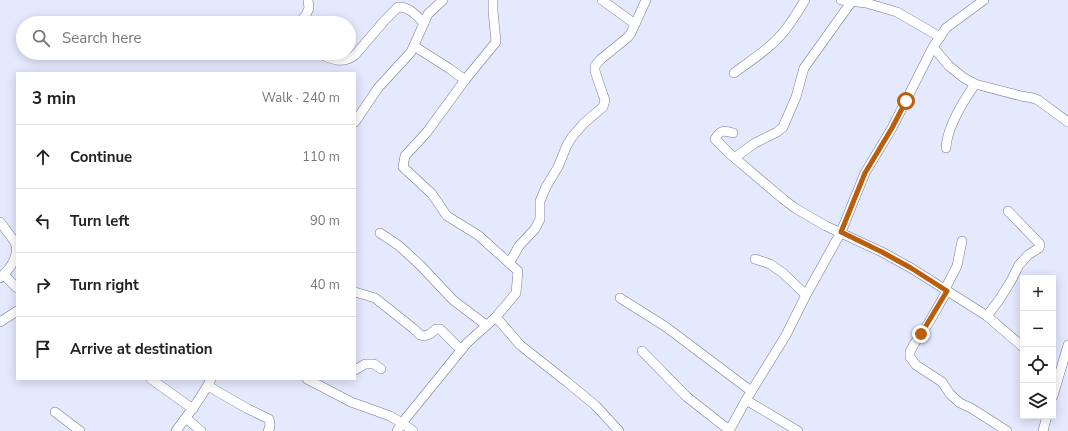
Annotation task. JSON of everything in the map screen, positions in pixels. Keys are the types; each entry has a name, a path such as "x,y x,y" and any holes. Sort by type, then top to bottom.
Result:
{"street":[{"path":"305,16 309,8 308,0"},
{"path":"356,121 378,88 411,52 428,14 443,0"},
{"path":"397,431 402,422 467,343 496,317 516,293 518,271 510,262 478,235 448,216 432,194 403,167 405,156 427,132 464,80 496,42 493,0"},
{"path":"602,0 635,24"},
{"path":"510,262 519,246 535,229 540,219 540,201 546,187 558,167 567,145 584,122 603,107 605,100 595,71 595,66 601,59 628,37 646,0"},
{"path":"734,73 762,53 776,40 786,29 804,0"},
{"path":"841,0 866,3 897,12 940,37"},
{"path":"642,351 687,397 729,430 751,391 786,335 841,232 865,173 892,128 933,47 946,28 984,0"},
{"path":"736,159 737,156 755,143 777,132 783,127 796,97 804,68 852,1"},
{"path":"356,54 398,7 408,9 424,23"},
{"path":"414,46 464,80"},
{"path":"933,47 949,66 964,78 975,84 1038,100 1068,122"},
{"path":"338,60 349,60"},
{"path":"946,148 946,140 949,132 975,84"},
{"path":"733,132 725,130 718,133 715,139 722,147 795,208 826,226 882,252 911,268 986,316 1020,344"},
{"path":"986,316 1003,294 1019,264 1028,255 1039,248 1040,245 1039,242 1008,211"},
{"path":"0,222 15,242 16,246 15,258 2,276 16,287"},
{"path":"380,233 407,253 453,300 486,325"},
{"path":"962,241 958,266 928,324 914,344 910,352 910,357 916,365 942,382 950,394 960,403 971,408 1007,431"},
{"path":"755,259 770,264 784,273 806,295"},
{"path":"356,292 375,298 420,335 424,336 430,334 436,329 440,329 461,350"},
{"path":"620,298 666,327 751,391"},
{"path":"2,318 16,311"},
{"path":"496,317 520,345 596,406 619,431"},
{"path":"1056,374 1068,345"},
{"path":"356,369 366,364 374,364 380,369"},
{"path":"152,380 193,409"},
{"path":"310,380 351,402 390,416 402,422 413,431"},
{"path":"176,431 193,409 209,382 242,406 269,419 270,428 268,431"},
{"path":"746,400 798,431"},
{"path":"55,412 80,431"},
{"path":"186,418 201,431"},
{"path":"1043,431 1046,419"}],"route":[{"path":"906,101 865,173 841,232 911,268 947,291 921,334"}]}
